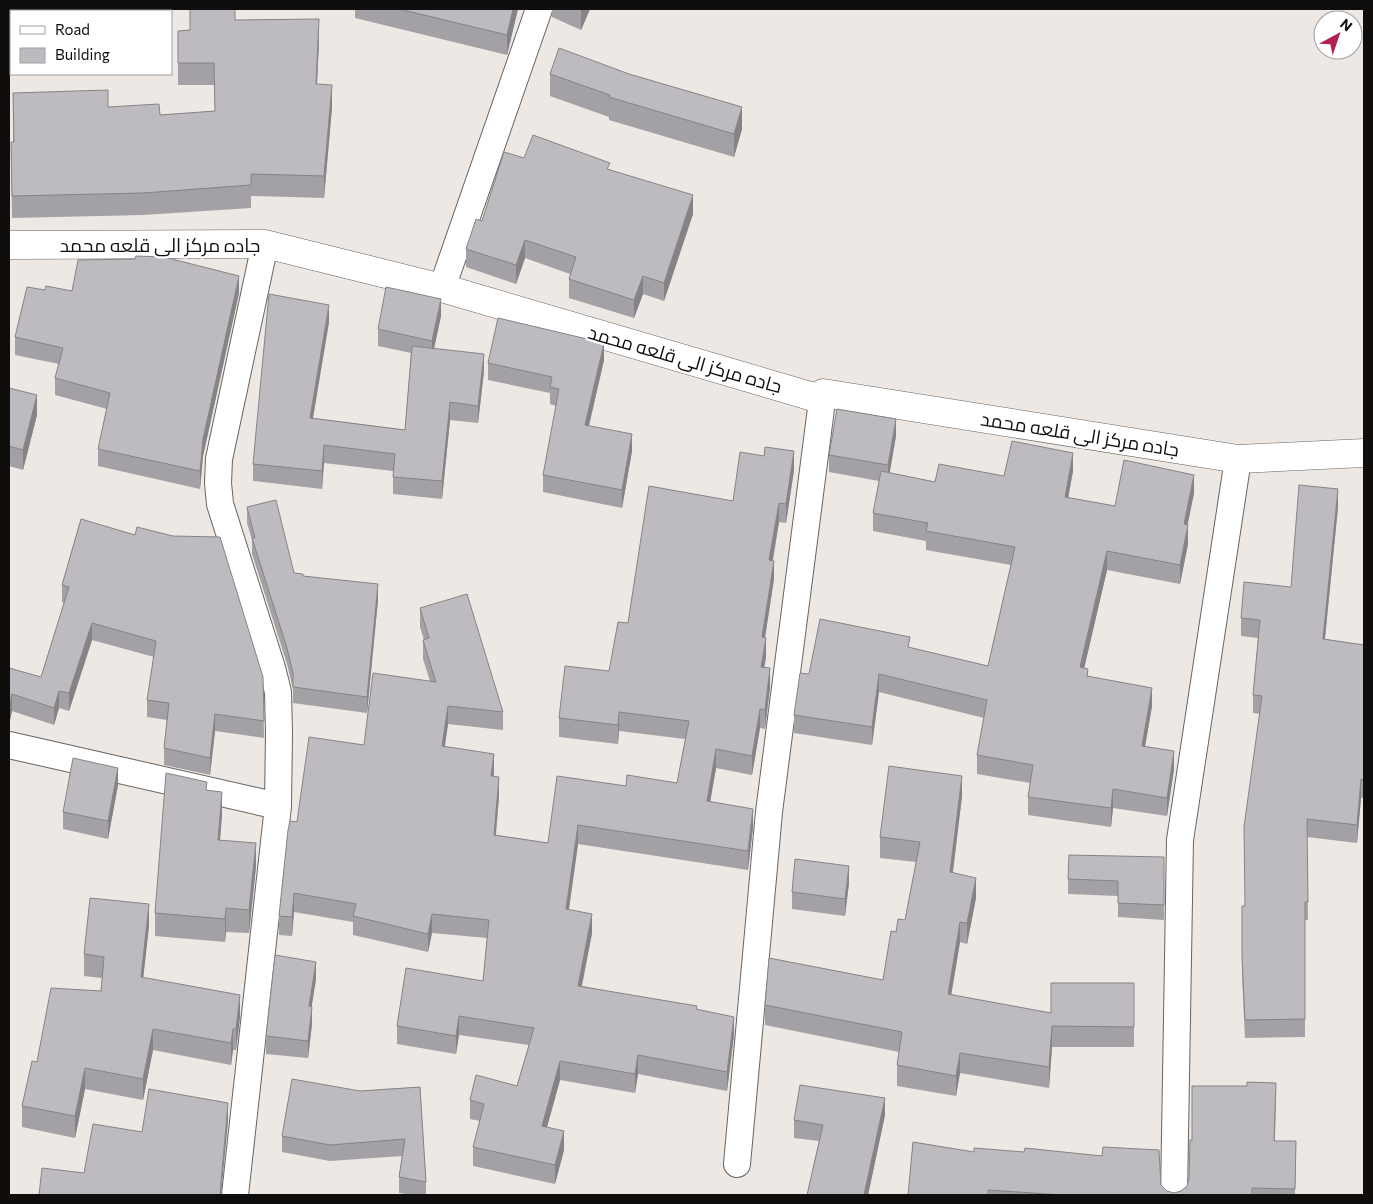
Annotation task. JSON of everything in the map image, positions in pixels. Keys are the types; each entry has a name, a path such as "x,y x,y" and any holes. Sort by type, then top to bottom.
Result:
{"street":[{"path":"442,288 539,9"},
{"path":"235,1195 278,806 278,692 220,504 218,483 219,459 264,244"},
{"name":"جاده مرکز الی قلعه محمد","path":"9,245 264,244 442,288 817,398 823,393 1238,459 1364,453"},
{"path":"737,1164 769,812 823,393"},
{"path":"1174,1195 1180,840 1238,459"},
{"path":"9,744 278,806"}],"building":[{"path":"190,9 235,9 235,20 319,19 316,84 332,85 324,176 251,174 251,185 143,193 12,196 11,142 14,142 13,93 108,90 108,107 159,104 160,115 215,111 214,63 178,63 178,31 190,30"},
{"path":"399,9 513,9 507,35"},
{"path":"559,48 629,74 742,107 734,134 609,97 610,95 550,74"},
{"path":"533,135 610,163 607,169 693,195 664,283 643,276 634,300 569,279 576,257 525,240 516,265 466,249 476,219 482,221 504,152 524,158"},
{"path":"136,256 164,257 239,276 203,439 200,471 98,449 110,393 55,378 63,348 15,337 27,287 45,290 46,286 72,291 78,260 135,259"},
{"path":"386,287 441,299 432,341 378,329"},
{"path":"269,294 329,305 310,418 405,430 412,346 484,354 478,406 450,402 442,481 393,477 395,454 324,445 322,471 253,464"},
{"path":"498,318 604,343 585,425 632,434 622,490 543,475 559,389 550,387 552,377 488,363"},
{"path":"9,388 37,395 23,450 9,446"},
{"path":"837,409 896,419 888,465 829,455"},
{"path":"1012,441 1073,453 1065,497 1115,506 1124,460 1194,475 1184,524 1188,525 1180,565 1107,551 1080,667 1088,669 1087,676 1152,688 1142,746 1174,751 1167,798 1113,789 1111,808 1028,797 1033,765 977,755 987,700 879,674 872,727 794,715 800,673 809,674 820,619 910,637 908,647 988,666 1015,547 926,531 928,523 873,513 881,471 935,482 939,464 1004,476"},
{"path":"765,447 794,451 786,504 779,503 769,560 774,561 762,637 766,638 761,667 770,668 765,710 760,709 752,756 716,749 707,801 753,809 748,851 578,825 566,909 592,914 578,986 697,1006 696,1009 734,1017 727,1072 638,1055 635,1074 560,1061 542,1126 564,1131 555,1165 473,1147 484,1104 470,1100 476,1075 517,1086 534,1028 459,1016 456,1036 397,1026 406,968 483,981 489,920 432,914 428,934 353,916 356,904 294,893 292,917 279,916 288,830 290,821 297,822 309,737 364,745 373,673 436,682 423,640 429,638 420,608 467,594 503,712 448,706 442,746 494,754 491,776 499,777 494,835 548,843 557,776 626,786 627,775 677,783 689,721 619,712 618,725 559,718 565,666 609,671 618,622 628,623 649,486 733,501 740,452 764,456"},
{"path":"1299,485 1338,489 1323,639 1364,645 1364,780 1361,779 1357,825 1307,819 1308,902 1305,902 1305,1019 1245,1020 1242,957 1242,906 1245,906 1244,827 1262,696 1253,695 1260,620 1241,618 1244,582 1291,587"},
{"path":"276,500 294,573 303,574 303,576 378,584 367,697 293,687 293,673 287,648 252,538 255,538 247,507"},
{"path":"81,519 135,535 137,527 173,536 220,537 263,677 264,721 215,714 210,758 164,748 169,703 147,700 156,641 92,623 69,693 59,691 54,708 12,694 9,708 9,668 41,677 69,587 62,585"},
{"path":"73,758 118,768 108,821 63,812"},
{"path":"889,766 962,776 950,872 976,878 967,923 960,922 948,994 1051,1013 1051,983 1134,983 1134,1027 1052,1026 1049,1067 960,1053 956,1076 897,1065 902,1032 765,1005 769,958 883,980 891,931 896,932 898,919 905,920 920,842 880,837"},
{"path":"166,773 207,782 206,790 222,792 218,840 256,843 249,910 226,908 225,919 155,913"},
{"path":"1069,855 1164,857 1164,905 1118,903 1118,881 1068,879"},
{"path":"795,859 849,866 845,899 792,892"},
{"path":"90,898 149,904 141,977 240,995 236,1029 233,1029 231,1043 153,1029 143,1079 85,1068 75,1116 22,1106 32,1061 37,1062 51,988 101,991 104,957 84,954"},
{"path":"275,955 316,962 309,1006 312,1007 308,1041 266,1036"},
{"path":"292,1079 360,1091 420,1087 426,1182 399,1177 405,1139 330,1145 282,1136"},
{"path":"1247,1082 1276,1083 1274,1141 1296,1141 1295,1189 1252,1188 1252,1195 1062,1195 988,1190 988,1195 908,1195 913,1142 974,1152 974,1148 1024,1152 1025,1148 1102,1156 1103,1147 1159,1150 1161,1185 1167,1191 1174,1193 1181,1191 1187,1186 1189,1179 1190,1140 1192,1140 1192,1086 1247,1086"},
{"path":"800,1085 885,1098 864,1195 807,1195 823,1125 794,1120"},
{"path":"149,1089 228,1103 220,1195 39,1195 42,1168 84,1173 93,1124 142,1132"}]}
